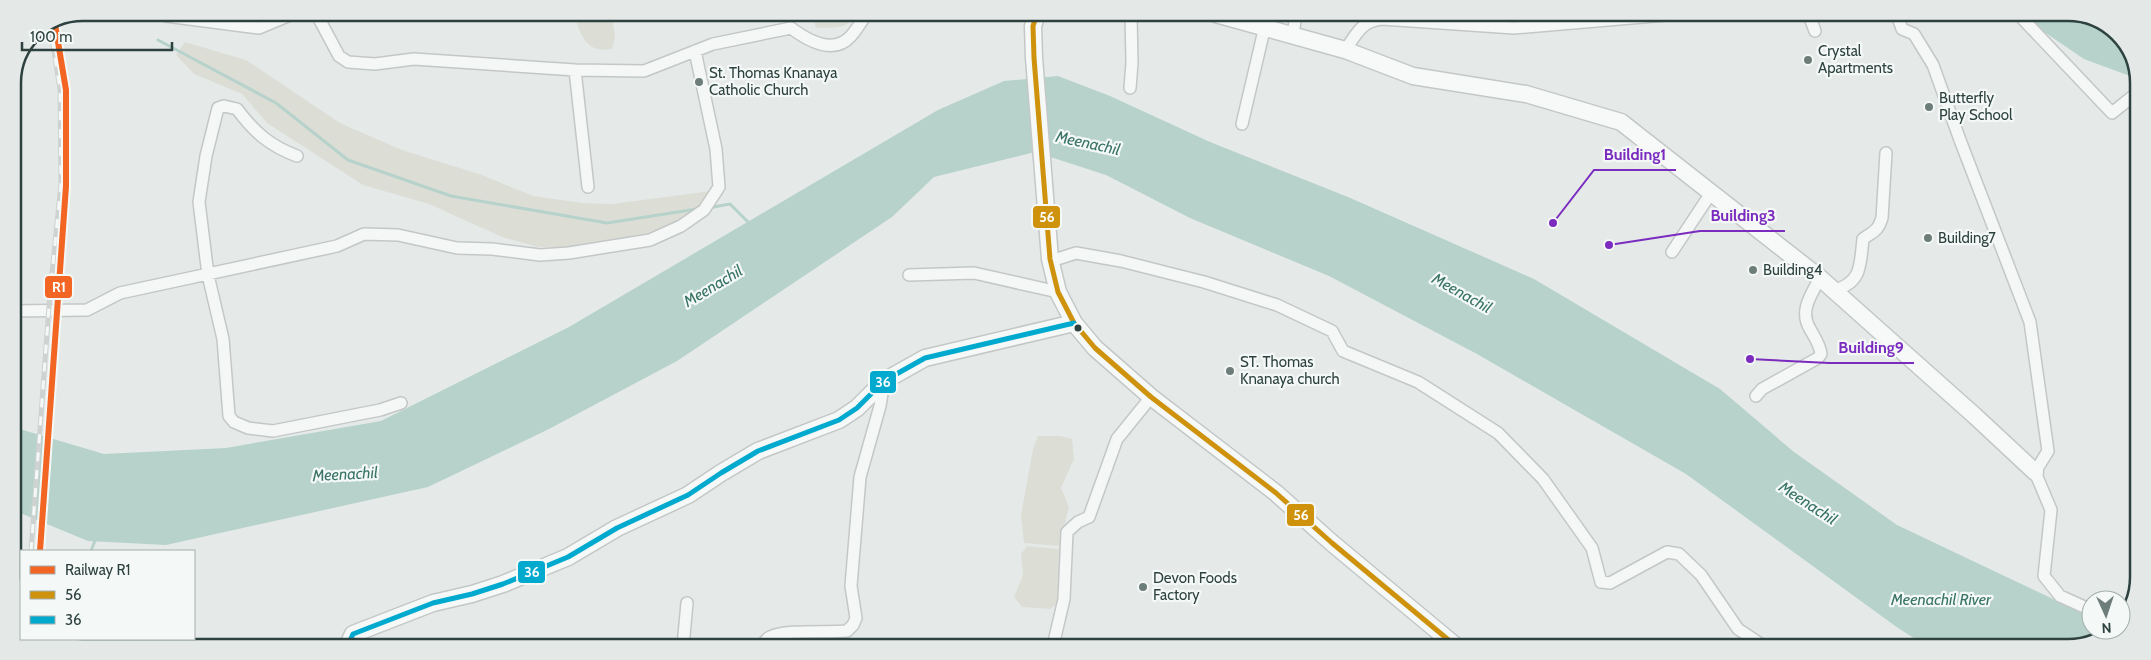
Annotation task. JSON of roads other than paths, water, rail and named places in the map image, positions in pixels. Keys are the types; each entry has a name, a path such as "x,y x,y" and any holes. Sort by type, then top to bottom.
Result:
{"main road":[{"path":"1035,21 1034,58 1050,260 1058,292 1074,323 1095,348 1151,397 1276,493 1332,544 1446,639"},
{"path":"1245,21 1346,50 1413,76 1526,94 1621,122 1820,278 2035,472"},
{"path":"350,639 352,634 433,603 472,594 503,584 568,556 617,528 688,495 758,451 839,420 857,408 884,381 925,358 1074,323"}],"street":[{"path":"210,21 259,28 275,21"},
{"path":"320,21 339,56 348,62 375,64 414,59 575,70 644,71 713,44 790,28 808,40 826,46 839,44 850,38 862,21"},
{"path":"1130,88 1132,63 1131,21"},
{"path":"1293,34 1295,21"},
{"path":"1346,50 1367,21"},
{"path":"1411,21 1514,28 1577,21"},
{"path":"1812,21 1815,32"},
{"path":"1899,21 1902,29 1914,34 1933,65 2030,322 2048,451 2035,472 2051,510 2044,576 2060,596 2081,605"},
{"path":"2025,21 2112,113 2130,98"},
{"path":"1242,124 1265,26"},
{"path":"21,311 87,310 120,293 337,246 364,234 398,235 457,248 492,249 540,254 569,253 650,240 681,226 704,210 719,187 716,149 695,51"},
{"path":"575,70 588,187"},
{"path":"297,156 276,148 249,126 237,108 224,106 218,108 206,156 199,202 208,275 223,339 229,416 234,422 248,428 273,431 380,410 401,403"},
{"path":"1834,290 1847,287 1853,282 1862,256 1863,239 1873,233 1879,226 1882,218 1886,152"},
{"path":"1672,252 1711,193"},
{"path":"1050,260 1076,253 1121,261 1204,282 1277,305 1332,331 1343,350 1418,382 1498,433 1543,479 1592,548 1601,582 1610,583 1668,552 1679,554 1701,575 1738,629 1753,639"},
{"path":"909,275 974,273 1058,292"},
{"path":"1756,396 1762,389 1818,358 1821,354 1817,340 1808,326 1805,313 1806,305 1820,278"},
{"path":"766,639 771,636 798,633 847,631 853,625 856,618 851,586 860,477 880,406 884,381"},
{"path":"1055,639 1064,599 1067,532 1078,522 1089,517 1117,439 1151,397"},
{"path":"684,639 687,604"}],"water":[{"path":"2028,21 2068,21 2092,26 2106,34 2114,42 2125,59 2130,76 2084,59"},
{"name":"Meenachil River","path":"1058,76 1110,96 1210,142 1348,197 1534,279 1720,389 1794,452 1897,525 2081,612 2081,638 1915,639 1686,474 1477,354 1329,276 1190,218 1106,175 1035,152 934,177 892,217 677,361 549,429 428,487 166,545 88,541 21,513 21,429 104,454 226,448 381,421 569,327 938,110 1004,81"}],"waterway":[{"path":"158,40 276,103 348,160 451,196 607,223 697,209"},
{"path":"708,208 730,204 749,223"},
{"path":"91,550 96,538"}],"railway":[{"path":"31,550 50,293 61,184 60,89 51,31"}],"rail line":[{"name":"R1","path":"40,550 66,186 66,90 56,28"}],"place":[{"name":"Crystal Apartments","path":"1808,60"},
{"name":"St. Thomas Knanaya Catholic Church","path":"699,82"},
{"name":"Butterfly Play School","path":"1929,107"},
{"name":"Building1","path":"1553,223"},
{"name":"Building7","path":"1928,238"},
{"name":"Building3","path":"1609,245"},
{"name":"Building4","path":"1753,270"},
{"name":"Building9","path":"1750,359"},
{"name":"ST. Thomas Knanaya church","path":"1230,371"},
{"name":"Devon Foods Factory","path":"1143,587"}],"water label":[{"name":"Meenachil","path":"1088,143"},
{"name":"Meenachil","path":"713,286"},
{"name":"Meenachil","path":"1462,293"},
{"name":"Meenachil","path":"345,474"},
{"name":"Meenachil","path":"1808,503"}]}
